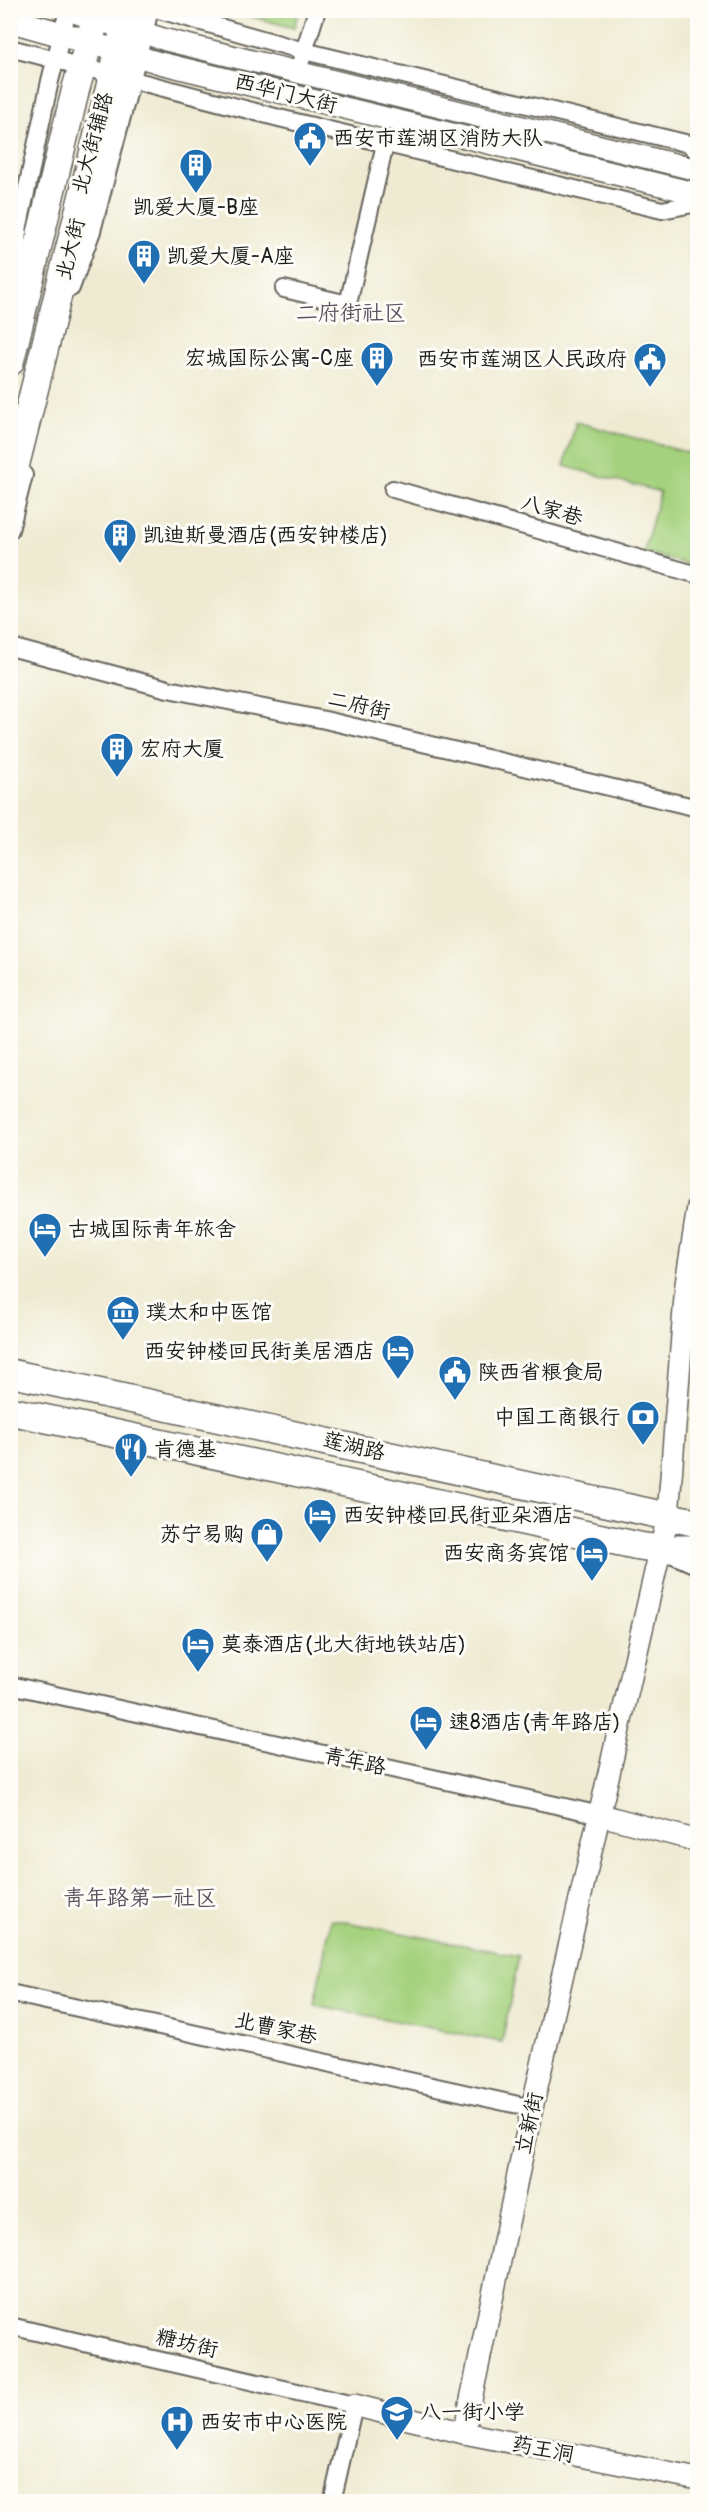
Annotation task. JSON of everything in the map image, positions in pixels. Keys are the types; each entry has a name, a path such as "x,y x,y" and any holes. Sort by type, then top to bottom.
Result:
{"main road":[{"path":"10,20 62,34 84,26 129,47"},
{"name":"北大街","path":"10,362 84,26"},
{"name":"北大街","path":"10,487 129,47"},
{"name":"莲湖路","path":"10,1372 698,1523"},
{"name":"莲湖路","path":"10,1411 660,1549 698,1549"}],"street":[{"name":"北大街辅路","path":"10,530 63,313 92,231 129,47 150,10"},
{"path":"159,10 301,61 689,144 698,152"},
{"path":"301,61 317,10"},
{"path":"56,59 84,26 129,47 385,144 663,210 698,203"},
{"path":"10,292 19,225 62,34"},
{"name":"西华门大街","path":"129,47 301,61 698,170"},
{"name":"西华门大街","path":"129,47 698,194"},
{"path":"10,48 56,59"},
{"path":"284,289 348,304 385,144"},
{"name":"八家巷","path":"393,489 698,575"},
{"name":"二府街","path":"10,647 168,689 325,720 698,808"},
{"name":"立新街","path":"464,2433 532,2108 668,1516 686,1284 698,1207"},
{"path":"668,1516 698,1512"},
{"path":"660,1549 698,1566"},
{"name":"青年路","path":"10,1685 601,1815 698,1841"},
{"name":"北曹家巷","path":"10,1993 532,2108"},
{"name":"糖坊街","path":"10,2326 354,2405"},
{"path":"332,2502 354,2405"},
{"name":"药王洞","path":"354,2405 464,2433 698,2479"}],"green space":[{"path":"299,10 294,28 231,11"},
{"path":"576,422 697,455 697,567 644,552 660,492 564,466"},
{"path":"331,1919 519,1956 502,2042 314,2005"}],"place":[{"name":"西安市莲湖区消防大队","path":"310,167"},
{"name":"凯爱大厦-B座","path":"196,194"},
{"name":"凯爱大厦-A座","path":"144,285"},
{"name":"宏城国际公寓-C座","path":"377,387"},
{"name":"西安市莲湖区人民政府","path":"650,388"},
{"name":"凯迪斯曼酒店(西安钟楼店)","path":"120,564"},
{"name":"宏府大厦","path":"117,778"},
{"name":"古城国际青年旅舍","path":"45,1258"},
{"name":"璞太和中医馆","path":"123,1341"},
{"name":"西安钟楼回民街美居酒店","path":"398,1380"},
{"name":"陕西省粮食局","path":"455,1401"},
{"name":"中国工商银行","path":"643,1446"},
{"name":"肯德基","path":"131,1478"},
{"name":"西安钟楼回民街亚朵酒店","path":"320,1544"},
{"name":"苏宁易购","path":"267,1563"},
{"name":"西安商务宾馆","path":"592,1582"},
{"name":"莫泰酒店(北大街地铁站店)","path":"198,1673"},
{"name":"速8酒店(青年路店)","path":"426,1751"},
{"name":"八一街小学","path":"397,2441"},
{"name":"西安市中心医院","path":"177,2451"}],"district":[{"name":"二府街社区","path":"351,312"},
{"name":"青年路第一社区","path":"140,1897"}]}
